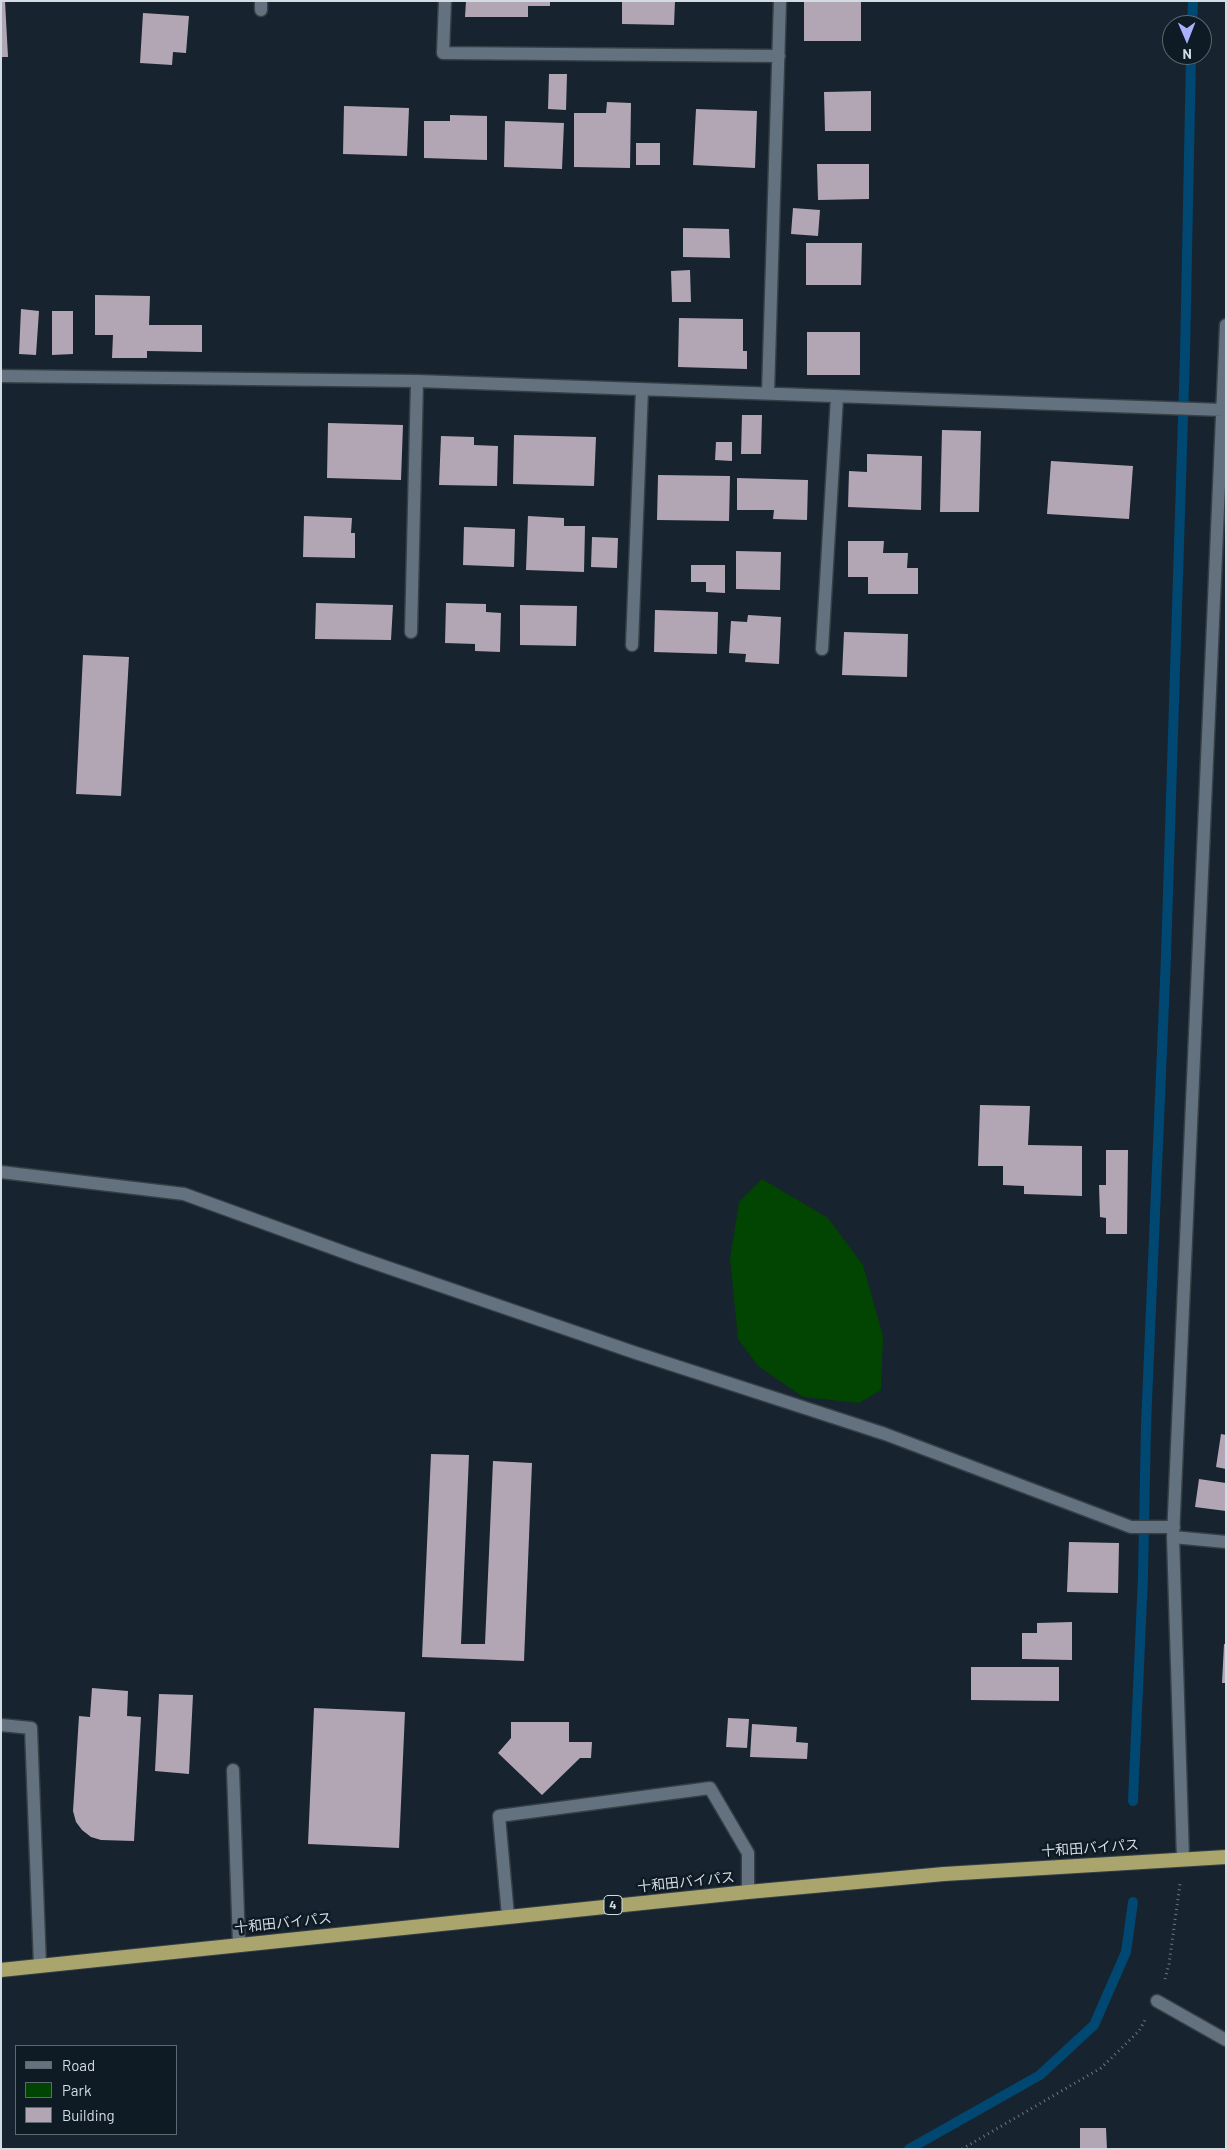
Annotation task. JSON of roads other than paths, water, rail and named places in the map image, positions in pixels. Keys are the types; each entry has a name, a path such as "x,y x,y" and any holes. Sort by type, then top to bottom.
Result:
{"highway":[{"name":"十和田バイパス","path":"1,1970 748,1892 944,1874 1183,1858 1226,1857"}],"street":[{"path":"445,1 443,53 779,56"},
{"path":"768,393 780,1"},
{"path":"1183,1858 1173,1532 1226,325"},
{"path":"1,376 417,381 1223,410"},
{"path":"411,632 417,381"},
{"path":"632,645 642,389"},
{"path":"822,650 837,397"},
{"path":"1,1172 184,1194 360,1258 885,1434 1131,1527 1154,1526 1173,1532 1226,1542"},
{"path":"1,1725 31,1728 40,1966"},
{"path":"233,1770 240,1944"},
{"path":"508,1916 499,1816 710,1788 748,1853 748,1892"},
{"path":"1158,2001 1226,2040"}],"waterway":[{"path":"1192,15 1193,1"},
{"path":"1133,1801 1143,1576 1146,1425 1166,956 1185,354 1191,65"},
{"path":"909,2149 1040,2075 1094,2025 1126,1952 1133,1902"}]}
